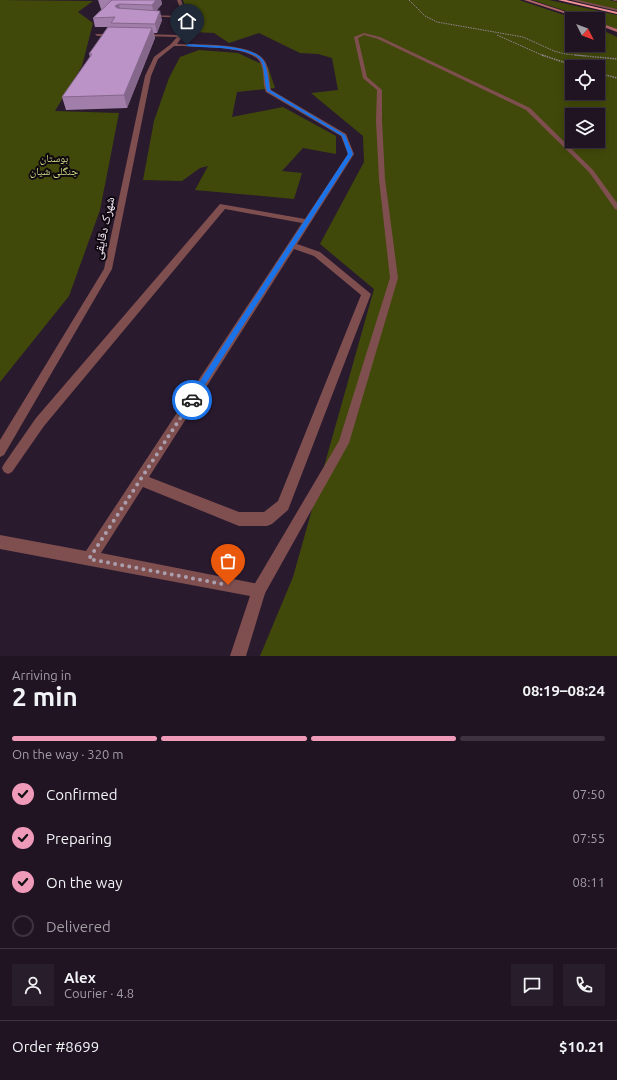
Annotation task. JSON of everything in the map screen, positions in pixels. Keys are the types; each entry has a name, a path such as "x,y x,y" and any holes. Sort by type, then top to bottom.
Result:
{"highway":[{"path":"560,0 617,11"}],"main road":[{"path":"526,0 565,12"},
{"path":"605,26 617,31"}],"street":[{"path":"142,16 185,17 179,0"},
{"name":"شهرک دقایقی","path":"0,451 108,269 148,76 156,58 173,45 180,36 188,23 185,17"},
{"path":"97,35 120,35"},
{"path":"135,35 180,36"},
{"path":"89,559 351,154 344,135 268,91 262,60 254,54 237,49 173,45"},
{"path":"8,468 40,422 223,206 307,222"},
{"path":"140,480 239,519 267,519 283,505 366,294 317,254 292,245"},
{"path":"0,542 259,590 238,656"}],"lane":[{"path":"573,0 617,11"},
{"path":"259,590 344,442 394,278 382,179 379,121 380,90 365,78 356,37 364,34 379,38 528,109 591,172 617,208"}],"path":[{"path":"409,0 425,16 437,22 493,33 523,37 554,51 565,54 617,59"},
{"path":"493,33 544,56 565,63"},
{"path":"605,75 617,78"}],"green space":[{"name":"بوستان جنگلی شیان","path":"0,0 93,1 78,12 93,23 82,66 55,111 119,113 100,210 69,296 0,382"},
{"path":"183,0 519,0 565,15 565,52 605,52 605,31 617,37 617,656 260,656 293,577 374,289 320,244 364,162 363,136 311,93 338,90 332,58 318,54 300,53 259,33 229,43 214,33 192,32"},
{"path":"532,0 549,0 603,12 569,12"},
{"path":"575,0 609,0 617,2 617,9"},
{"path":"605,12 617,15 617,29 605,25"},
{"path":"199,50 238,53 268,67 275,88 237,92 232,117 283,107 336,136 336,154 303,148 282,171 302,173 294,199 195,190 208,166 200,168 182,181 143,180 154,121 169,78 180,57"}],"building":[{"path":"112,0 156,0 152,5 119,4 115,6 117,8 160,11 155,24 111,23 115,17 93,18"},
{"path":"108,27 152,28 124,95 62,97 92,54 89,54"}],"way so far":[{"path":"192,400 89,559 228,585"}],"route":[{"path":"187,45 237,49 254,54 262,60 268,91 344,135 351,154 192,400"}]}
